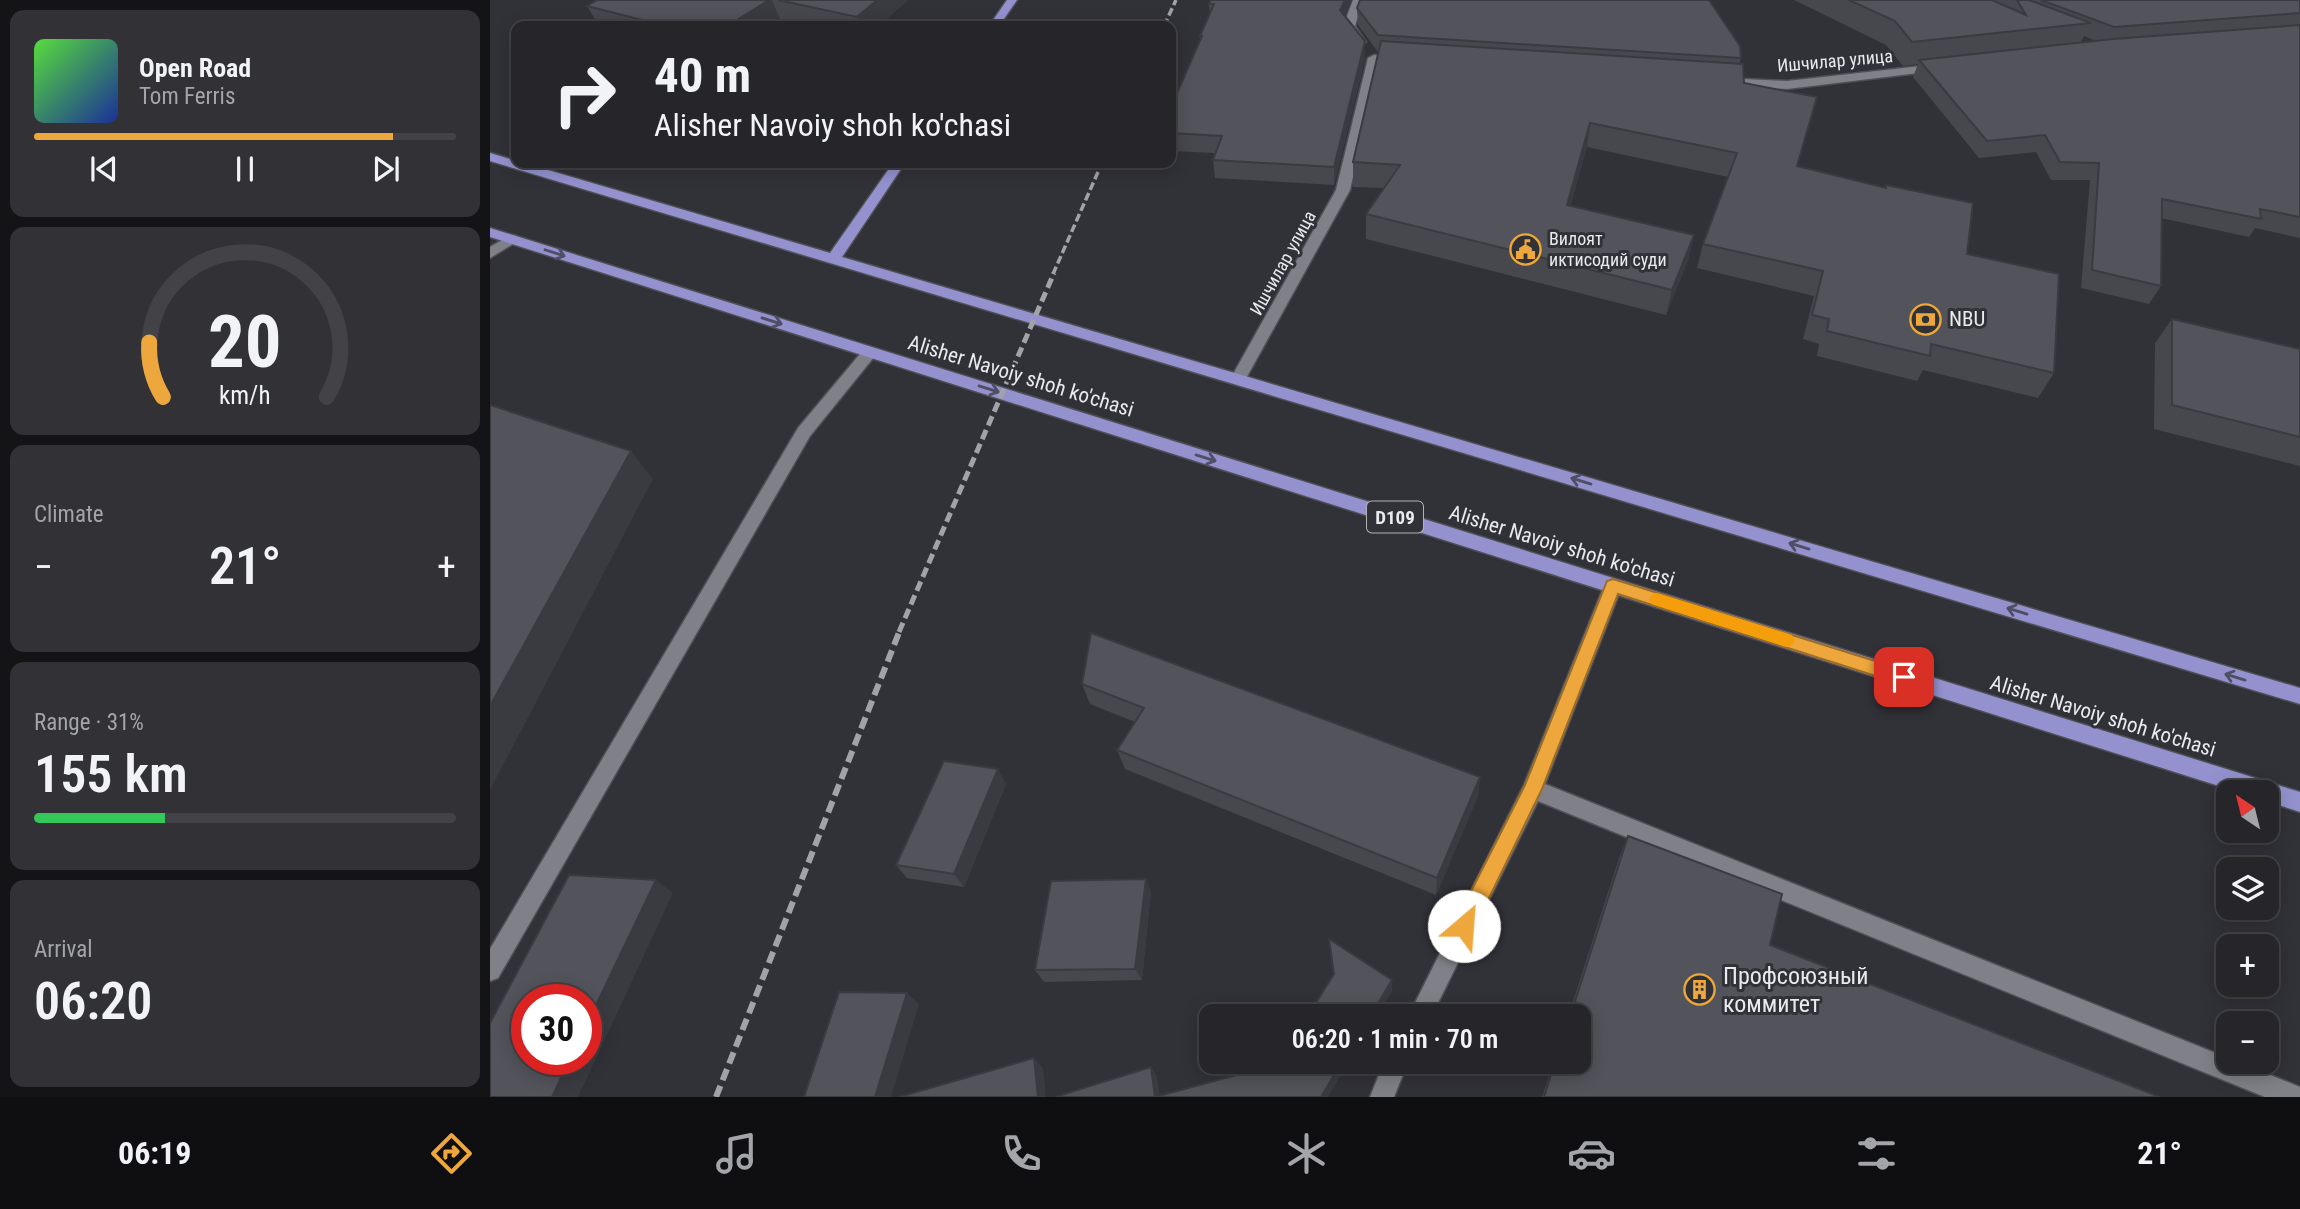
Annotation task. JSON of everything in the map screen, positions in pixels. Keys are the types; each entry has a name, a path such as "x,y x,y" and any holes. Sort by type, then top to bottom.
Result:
{"main road":[{"path":"997,21 1012,0"},
{"path":"490,157 511,163"},
{"path":"527,168 2300,696"},
{"path":"833,259 897,168"},
{"name":"Alisher Navoiy shoh ko'chasi","path":"490,232 2300,802"}],"street":[{"path":"1358,0 1349,26 1374,58 1414,61"},
{"name":"Ишчилар улица","path":"1239,378 1342,190 1374,58"},
{"name":"Ишчилар улица","path":"1710,81 1787,85 1958,66"},
{"path":"490,254 511,239"},
{"path":"490,970 804,432 870,352"},
{"path":"1426,1004 1533,789 1613,586"},
{"path":"1533,789 2295,1097"},
{"path":"1382,1097 1391,1074"}],"building":[{"path":"597,0 769,0 735,21 646,21 587,6"},
{"path":"778,0 877,0 857,17"},
{"path":"1211,0 1345,0 1340,10 1365,41 1334,167 1213,160 1222,136 1176,133 1176,96 1214,4 1209,4"},
{"path":"1360,0 1709,0 1740,46 1741,58 1378,35 1357,8"},
{"path":"1849,0 1992,0 2026,15 2017,0 2029,0 2091,23 1912,42 1895,21"},
{"path":"2041,0 2300,0 2300,13 2114,27"},
{"path":"2300,25 2300,217 2260,209 2261,219 2162,199 2161,286 2092,270 2099,163 2060,162 2045,135 1987,141 1919,60 2113,39"},
{"path":"1381,41 1743,64 1744,83 1817,97 1797,166 1886,188 1886,185 1973,203 1967,254 2059,274 2054,373 1931,344 1930,356 1827,331 1829,319 1812,315 1823,271 1703,244 1737,153 1590,123 1567,205 1694,235 1672,290 1366,214 1400,165 1353,162"},
{"path":"2172,319 2300,349 2300,437 2172,405"},
{"path":"490,405 631,451 490,706"},
{"path":"1091,633 1480,777 1437,878 1117,750 1144,708 1082,684"},
{"path":"944,761 998,769 954,874 896,865"},
{"name":"Профсоюзный коммитет","path":"1628,836 1782,894 1770,945 2160,1097 1544,1097 1551,1074 1591,1074 1591,1004 1574,1004"},
{"path":"569,875 656,880 602,993 602,984 511,984 511,1075 562,1075 552,1097 490,1097 490,1023"},
{"path":"1146,879 1135,969 1035,970 1051,881"},
{"path":"1329,939 1392,980 1378,1004 1315,1004 1334,974"},
{"path":"839,992 907,993 875,1097 804,1097"},
{"path":"1034,1058 1038,1097 899,1097"},
{"path":"1151,1067 1155,1097 1055,1097"},
{"path":"1240,1074 1335,1074 1321,1097 1155,1097"}],"railway":[{"path":"1166,21 1176,0"},
{"path":"1053,274 1100,168"},
{"path":"899,632 1054,273"},
{"path":"716,1097 900,630"}],"slow traffic":[{"path":"1657,600 1786,640"}],"place":[{"name":"Вилоят иктисодий суди","path":"1526,249"},
{"name":"NBU","path":"1926,319"},
{"name":"Профсоюзный коммитет","path":"1700,990"}],"route":[{"path":"1464,926 1533,789 1574,678 1613,586 1904,677"}]}
